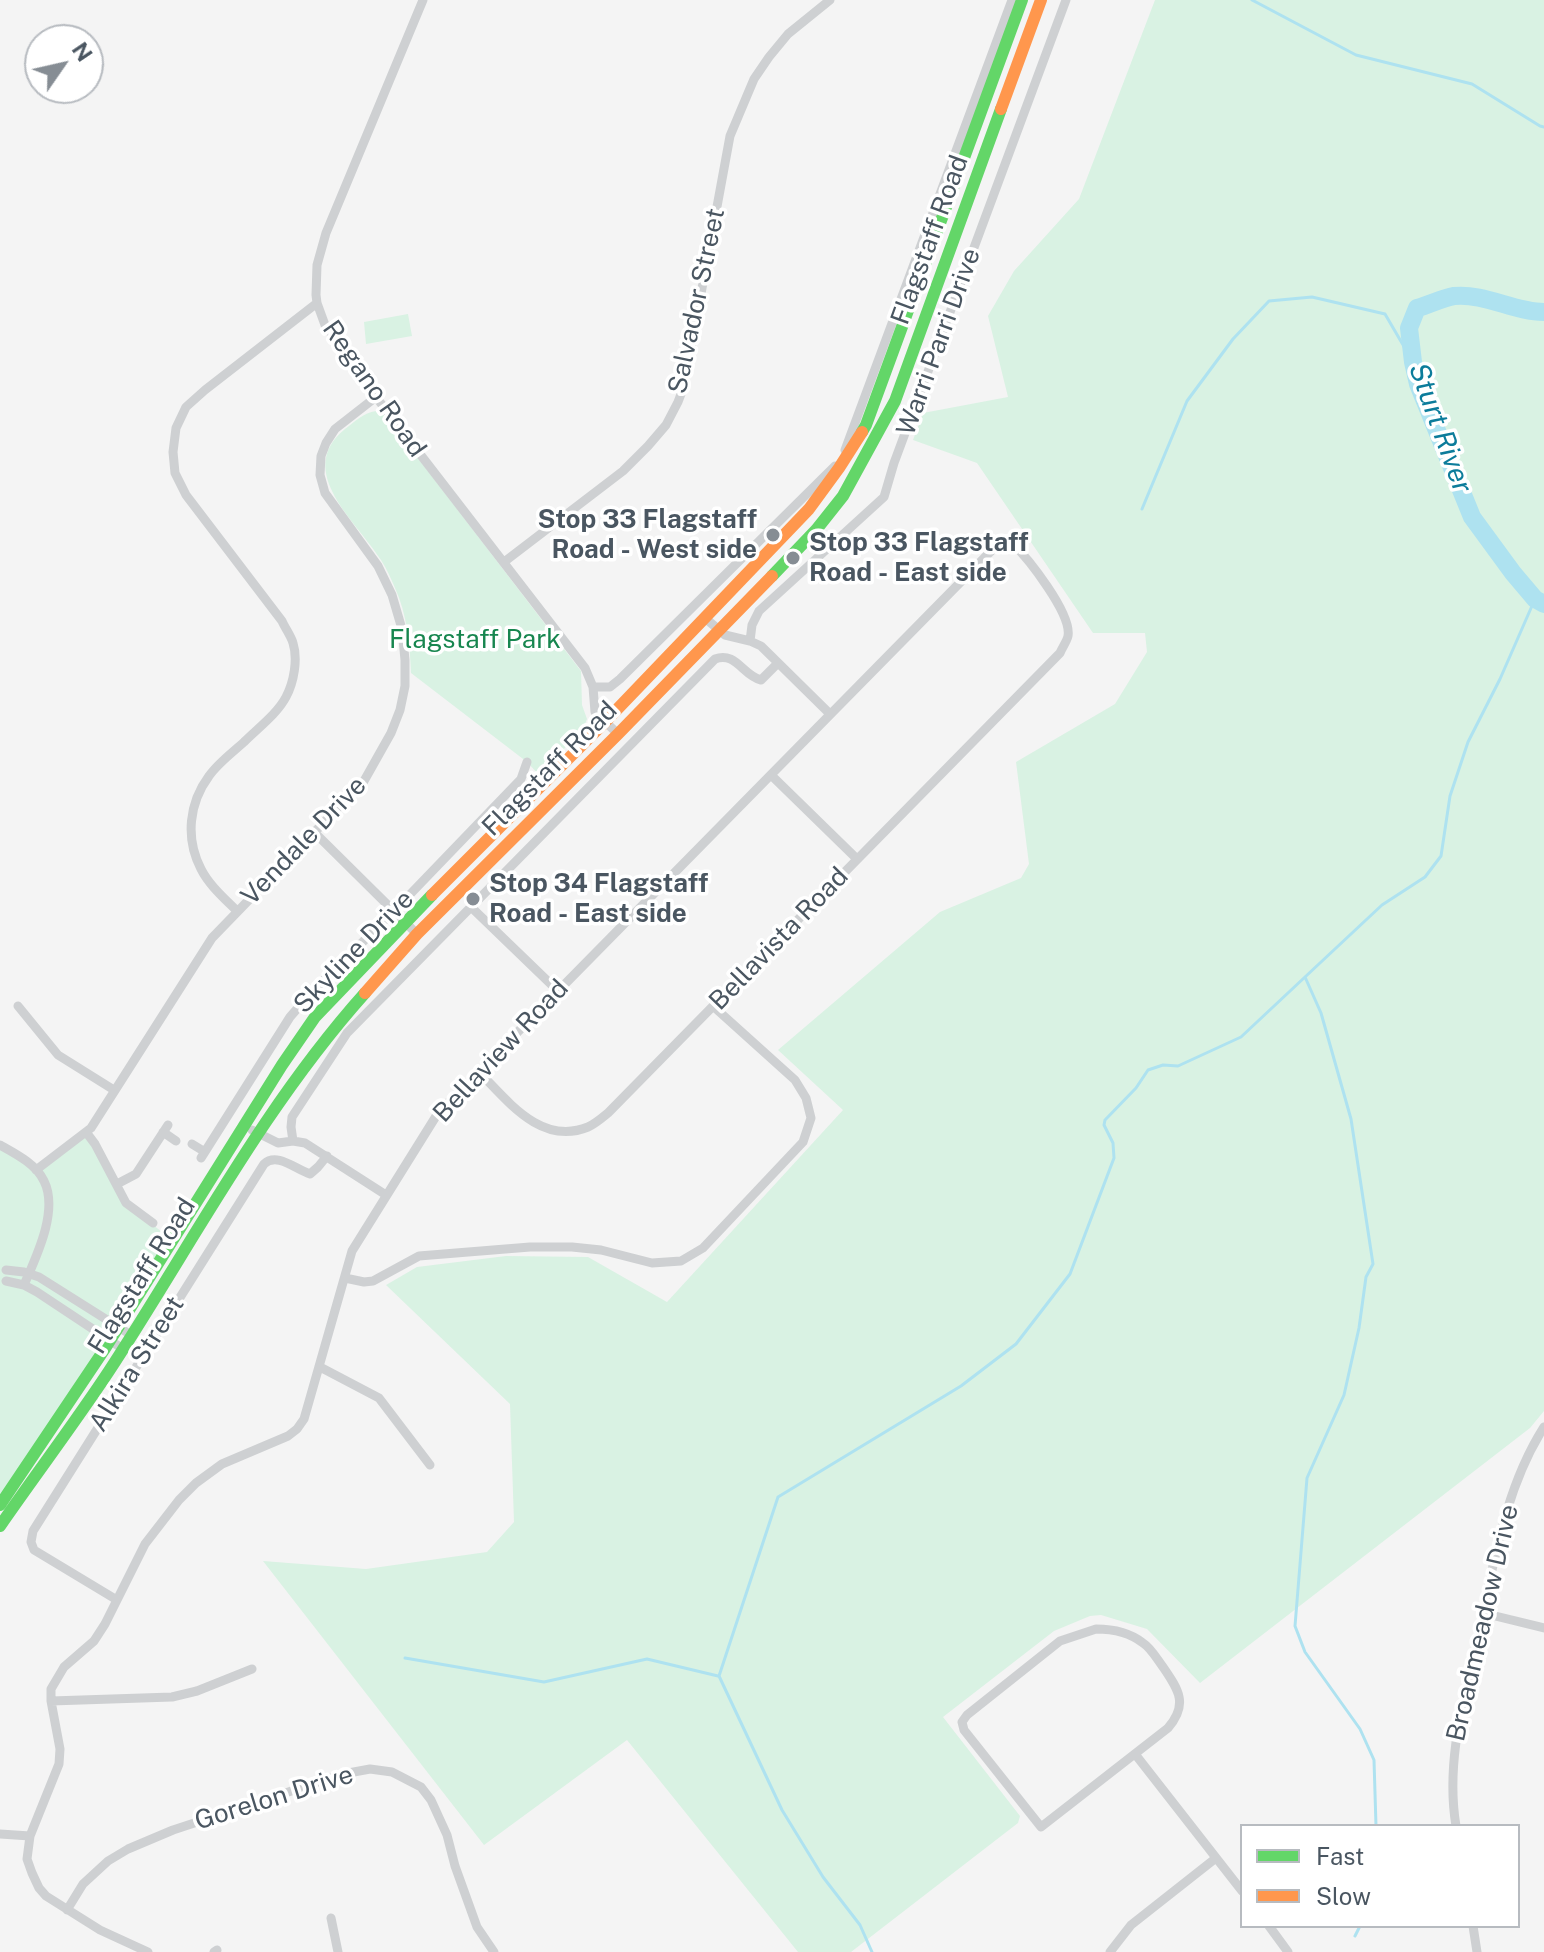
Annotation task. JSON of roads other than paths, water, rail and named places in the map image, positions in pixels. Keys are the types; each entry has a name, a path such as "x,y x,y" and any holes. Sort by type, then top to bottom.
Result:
{"main road":[{"name":"Flagstaff Road","path":"0,1505 119,1327 315,1017 705,618 809,509 839,469 866,425 1022,0"},
{"name":"Flagstaff Road","path":"0,1526 123,1349 258,1133 330,1032 417,934 618,734 816,530 843,496 895,401 1041,0"}],"street":[{"name":"Regano Road","path":"423,0 326,233 317,265 317,303 325,325 376,397 585,668 593,687 595,712 618,734"},
{"name":"Salvador Street","path":"504,562 623,471 666,425 684,386 730,136 754,79 769,57 788,34 830,0"},
{"path":"593,687 610,687 620,679 838,464 852,435 1012,0"},
{"name":"Warri Parri Drive","path":"750,641 752,625 759,611 884,497 1066,0"},
{"path":"237,911 201,870 192,844 191,822 197,796 210,774 286,698 296,660 293,643 282,621 186,495 175,473 174,440 186,407 317,303"},
{"name":"Vendale Drive","path":"36,1170 91,1128 212,938 364,781 379,757 400,710 405,686 405,660 402,629 392,595 378,566 325,493 320,475 321,456 335,429 376,397"},
{"name":"Bellaview Road","path":"51,1701 51,1689 64,1667 94,1641 145,1544 179,1500 222,1464 288,1436 304,1419 352,1251 438,1113 998,544 1012,543 1022,553 1065,614 1068,634 1060,653"},
{"path":"705,618 725,635 761,646 830,714"},
{"name":"Bellavista Road","path":"479,1072 519,1113 542,1127 566,1133 590,1127 608,1113 714,1007 1060,653"},
{"name":"Flagstaff Road","path":"293,1141 292,1117 347,1033 715,659 722,656 731,658 753,678 761,680 778,663"},
{"name":"Skyline Drive","path":"192,1144 203,1155 290,1017 521,779 527,762"},
{"path":"771,775 857,859"},
{"path":"314,832 417,934"},
{"path":"472,908 558,991"},
{"path":"18,1006 58,1055 114,1090"},
{"path":"345,1278 373,1281 419,1256 530,1247 572,1247 601,1250 652,1263 681,1261 703,1248 803,1142 811,1118 806,1098 795,1080 714,1007"},
{"path":"246,1125 278,1143 305,1143 386,1195"},
{"path":"117,1184 136,1174 165,1129 176,1141"},
{"path":"86,1132 126,1203 153,1223"},
{"path":"0,1145 36,1170 44,1180 49,1197 49,1219 24,1285"},
{"name":"Alkira Street","path":"117,1600 34,1550 31,1542 33,1531 264,1164 274,1158 310,1174 327,1156"},
{"path":"123,1349 6,1275 29,1273 131,1335"},
{"path":"320,1367 379,1398 430,1465"},
{"name":"Broadmeadow Drive","path":"1456,1824 1452,1802 1454,1747 1499,1537 1516,1479 1544,1427"},
{"path":"1483,1613 1544,1628"},
{"path":"1096,1629 1113,1629 1144,1643 1161,1663 1177,1688 1180,1699 1175,1720 1135,1754 1041,1827 964,1730 962,1722 1060,1641 1096,1629"},
{"path":"148,1952 100,1930 46,1896 39,1888 27,1859 30,1836 59,1764 60,1749 51,1701 172,1697 197,1691 252,1669"},
{"path":"1135,1754 1240,1888"},
{"name":"Gorelon Drive","path":"67,1910 83,1884 108,1861 128,1849 173,1830 343,1774 370,1769 392,1772 421,1787 431,1800 447,1835 477,1927 494,1952"},
{"path":"0,1834 30,1836"},
{"path":"1110,1952 1131,1925 1216,1858"},
{"path":"331,1918 338,1952"},
{"path":"1270,1928 1288,1952"},
{"path":"1473,1928 1477,1952"}],"waterway":[{"path":"1252,0 1356,55 1472,84 1544,127"},
{"name":"Sturt River","path":"1544,312 1477,297 1454,296 1417,308 1409,328 1418,384 1472,517 1513,573 1535,599 1544,604"},
{"path":"1142,509 1187,401 1233,339 1269,301 1312,297 1385,314 1413,362"},
{"path":"1376,1824 1374,1760 1360,1729 1305,1652 1295,1626 1307,1478 1344,1395 1359,1328 1366,1277 1373,1264 1351,1119 1321,1013 1305,977 1382,905 1425,877 1441,856 1450,796 1468,742 1535,599"},
{"path":"872,1952 860,1925 823,1877 782,1810 719,1676 778,1497 961,1386 1016,1344 1070,1274 1114,1158 1113,1143 1104,1125 1105,1120 1136,1088 1148,1070 1163,1065 1178,1066 1241,1037 1305,977"},
{"path":"405,1658 544,1682 647,1659 718,1676"},
{"path":"1355,1936 1359,1928"}],"place":[{"name":"Stop 33 Flagstaff Road - West side","path":"773,535"},
{"name":"Stop 33 Flagstaff Road - East side","path":"793,558"},
{"name":"Stop 34 Flagstaff Road - East side","path":"473,899"}],"park label":[{"name":"Flagstaff Park","path":"475,640"}]}
